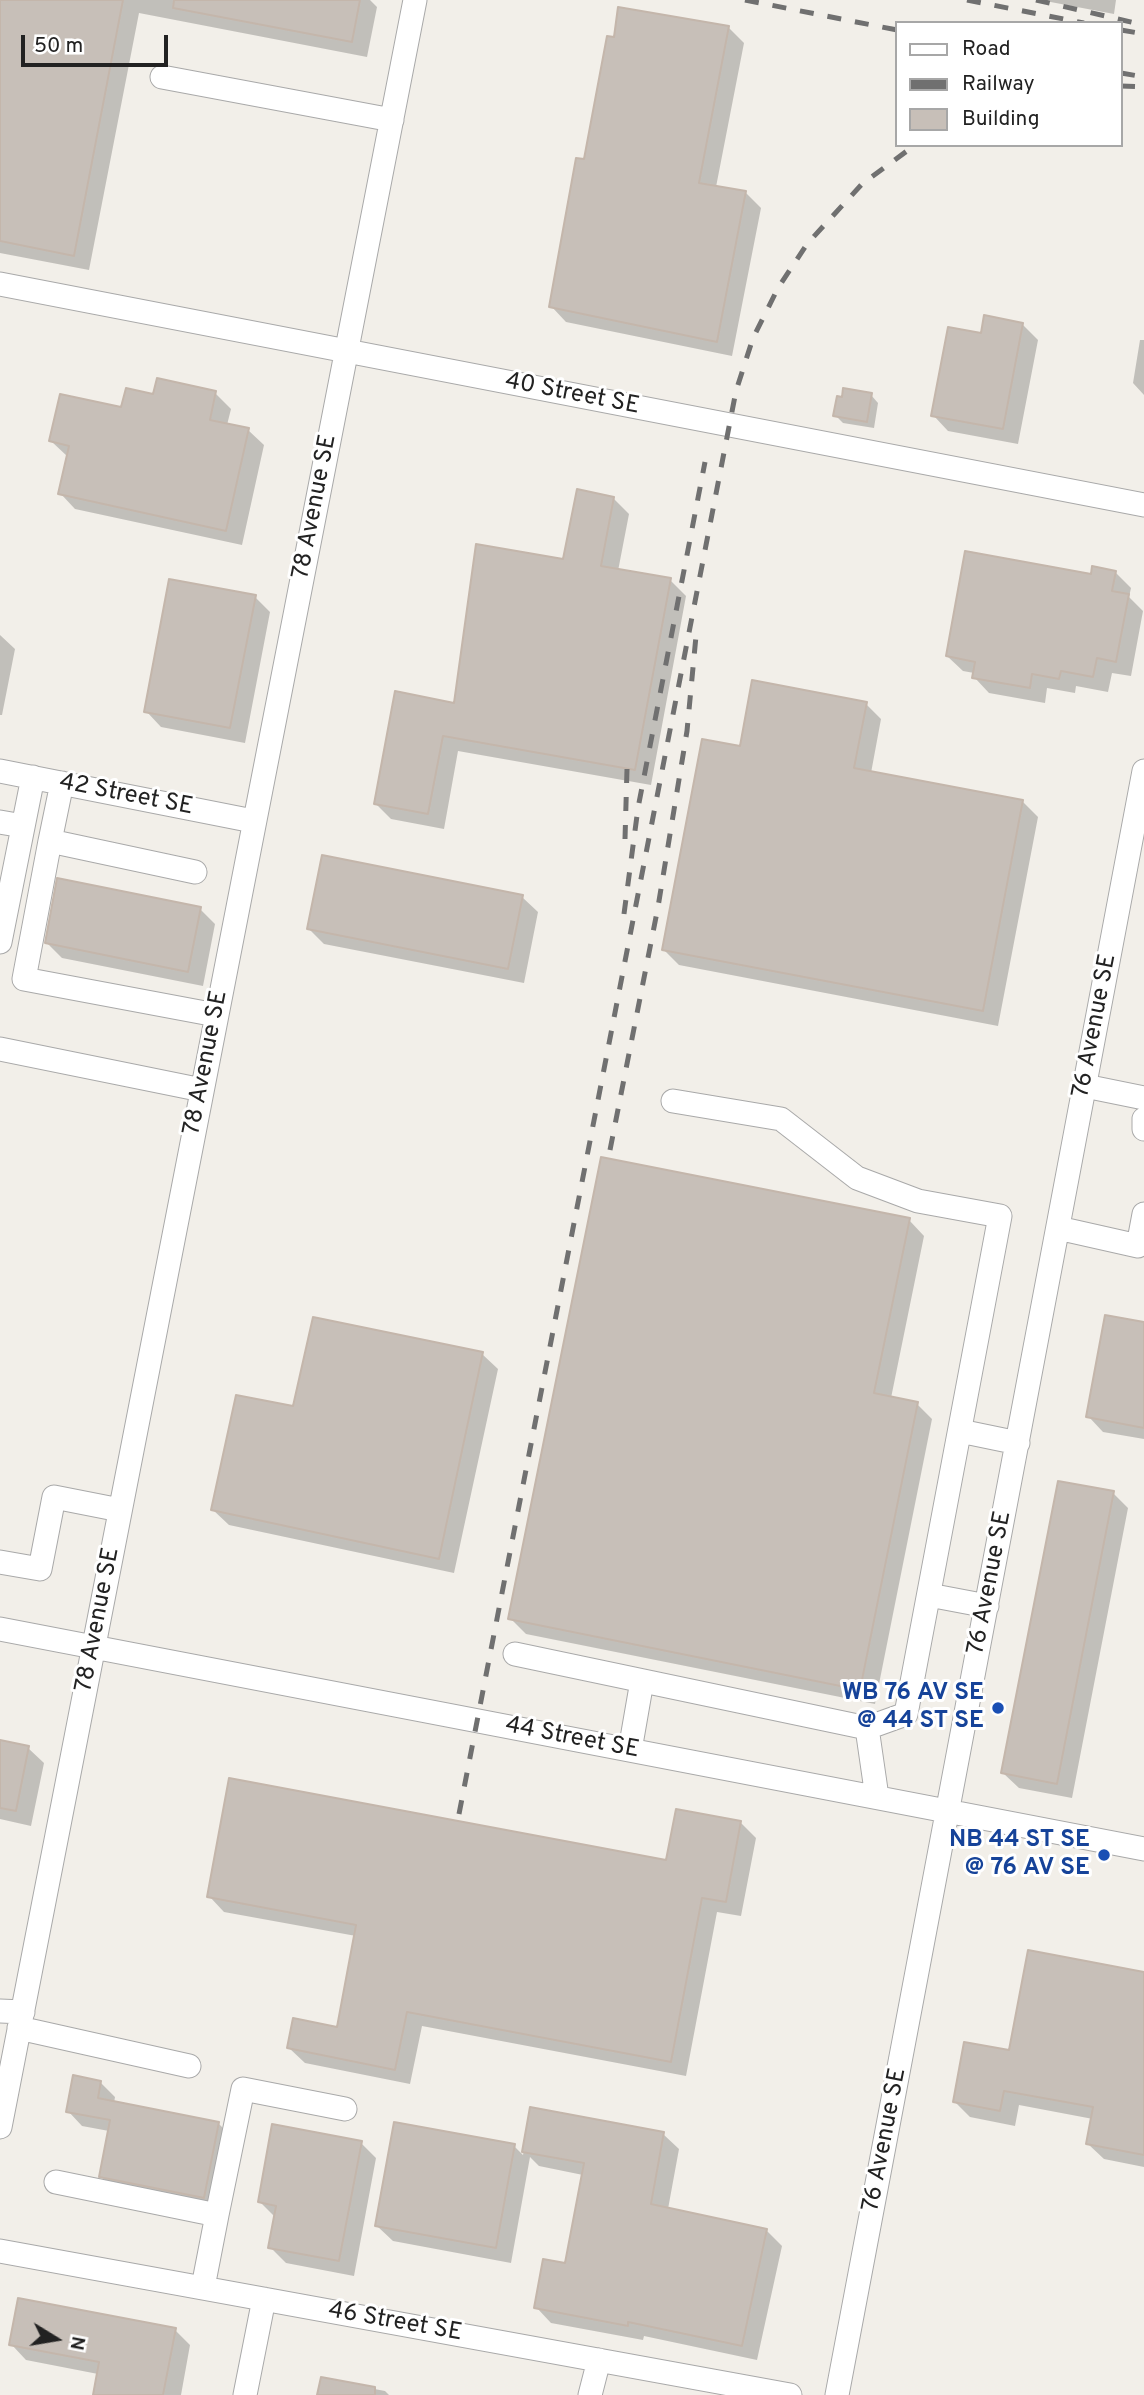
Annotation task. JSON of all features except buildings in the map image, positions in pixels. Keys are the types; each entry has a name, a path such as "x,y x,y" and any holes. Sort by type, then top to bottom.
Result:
{"street":[{"name":"78 Avenue SE","path":"0,2127 14,2017 94,1647 415,0"},
{"path":"162,77 392,120"},
{"name":"40 Street SE","path":"0,284 1144,505"},
{"name":"42 Street SE","path":"0,771 253,821"},
{"name":"76 Avenue SE","path":"837,2395 1144,771"},
{"path":"0,942 33,777"},
{"path":"62,783 24,979 216,1015"},
{"path":"0,822 23,826"},
{"path":"50,841 195,872"},
{"path":"0,1049 202,1090"},
{"path":"1085,1086 1144,1098"},
{"path":"515,1654 867,1728 906,1714 1000,1216 918,1201 857,1178 781,1119 673,1101"},
{"path":"1144,1119 1144,1129"},
{"path":"1058,1228 1141,1247 1144,1214"},
{"path":"960,1431 1018,1443"},
{"path":"0,1562 40,1569 54,1497 121,1510"},
{"path":"929,1595 987,1606"},
{"name":"44 Street SE","path":"0,1629 1144,1849"},
{"path":"630,1750 642,1681"},
{"path":"867,1728 877,1797"},
{"path":"14,2017 189,2066"},
{"path":"203,2287 243,2089 345,2109"},
{"path":"56,2182 217,2215"},
{"name":"46 Street SE","path":"0,2251 790,2395"},
{"path":"245,2395 264,2299"},
{"path":"590,2395 599,2360"}],"railway":[{"path":"745,0 895,30"},
{"path":"967,0 1074,21"},
{"path":"1036,0 1144,25"},
{"path":"1123,30 1144,34"},
{"path":"1123,73 1144,77"},
{"path":"1123,86 1144,87"},
{"path":"459,1814 736,391 753,338 778,288 807,244 862,184 912,147"},
{"path":"624,914 638,808 705,462"},
{"path":"610,1150 658,907 687,731 696,636"},
{"path":"625,839 627,769"}],"place":[{"name":"WB 76 AV SE @ 44 ST SE","path":"998,1708"},
{"name":"NB 44 ST SE @ 76 AV SE","path":"1104,1855"}]}
